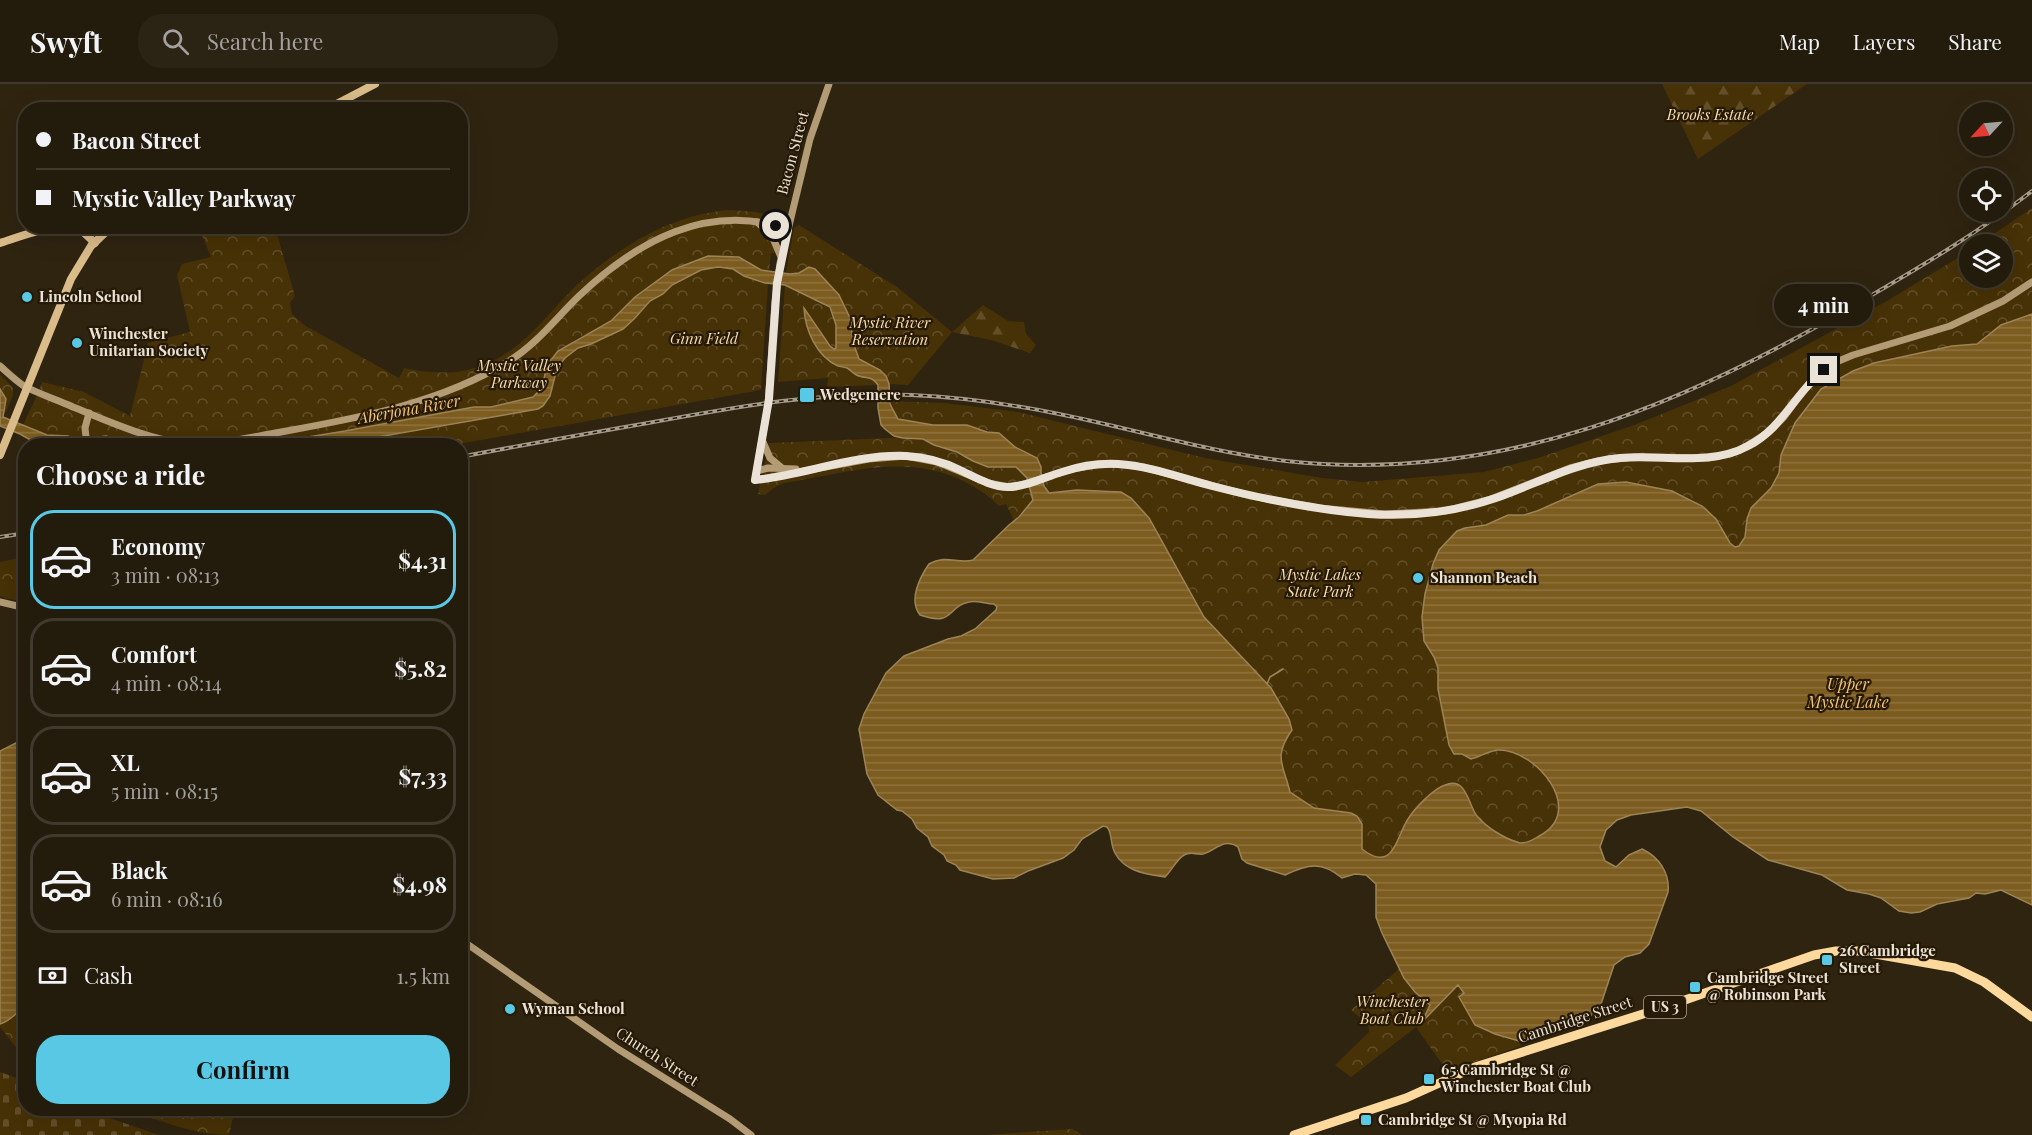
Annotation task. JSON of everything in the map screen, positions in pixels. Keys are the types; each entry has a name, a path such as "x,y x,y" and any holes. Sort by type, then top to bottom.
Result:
{"highway":[{"name":"Cambridge Street","path":"1294,1135 1406,1098 1475,1067 1662,1008 1830,951 1858,951 1955,968 1984,982 2032,1017"}],"main road":[{"path":"340,102 375,84"},
{"name":"Bacon Street","path":"808,469 755,480 769,399 779,268 810,139 829,84"},
{"path":"244,438 390,410 488,373 515,357 537,340 597,280 625,259 651,243 683,229 725,219 755,220 788,230"},
{"path":"755,220 772,236 781,258"},
{"path":"0,243 29,234"},
{"path":"85,234 95,243"},
{"path":"0,455 67,288 80,263 104,234"},
{"path":"757,471 808,469 880,457 906,456 937,462 997,486 1011,487 1087,466 1118,464 1143,467 1251,496 1319,508 1385,514 1452,510 1488,500 1570,468 1598,461 1643,456 1709,458 1740,450 1769,432 1784,417 1810,382 1834,363 1853,355 1950,326 2003,301 2032,282"},
{"path":"0,366 27,388 159,438"},
{"path":"86,438 85,426 89,413"},
{"path":"763,440 770,458 785,469"},
{"path":"0,602 18,606"},
{"name":"Church Street","path":"468,945 618,1049 730,1119 751,1135"}],"green space":[{"name":"Brooks Estate","path":"1662,84 1807,84 1698,159"},
{"name":"Mystic Lakes State Park","path":"2032,208 2032,314 2008,322 1977,344 1952,346 1874,363 1853,371 1821,389 1795,423 1781,455 1779,473 1771,488 1751,508 1745,537 1739,546 1736,547 1730,543 1716,519 1702,506 1685,496 1626,482 1591,486 1537,511 1524,515 1514,514 1486,525 1465,528 1457,531 1439,550 1425,594 1422,617 1424,641 1438,668 1438,689 1449,745 1467,758 1499,750 1511,751 1530,762 1545,776 1557,799 1557,815 1550,829 1527,843 1510,840 1483,823 1474,811 1467,792 1401,834 1395,847 1387,855 1382,857 1369,854 1362,849 1362,837 1351,813 1314,808 1289,792 1281,755 1282,748 1291,733 1271,688 1204,617 1154,530 1132,500 1123,493 1107,490 1049,493 1030,454 1015,447 1003,436 962,425 933,425 898,419 889,401 944,403 1018,412 1205,458 1322,478 1362,482 1484,472 1541,457 1637,424 1731,386 1887,301 1959,257 1959,288 2013,288 2013,234 1994,234"},
{"name":"Mystic Valley Parkway","path":"732,210 756,212 784,219 775,253 771,253 769,272 758,269 747,260 735,256 708,256 672,270 638,295 611,321 577,338 547,365 543,386 536,395 495,407 474,407 299,438 113,438 106,436 72,438 51,436 23,425 42,382 84,392 130,416 148,343 190,332 177,275 182,264 211,257 201,234 216,234 217,236 277,234 295,296 290,303 292,314 304,325 399,378 404,368 440,373 472,369 487,364 516,347 578,284 612,257 649,234 689,217"},
{"name":"Mystic River Reservation","path":"799,225 897,287 952,332 908,385 889,384 884,375 859,359 845,304 829,283 806,268 796,274 786,274 794,228"},
{"name":"Ginn Field","path":"710,268 729,269 768,283 761,390 468,442 468,438 368,438 541,408 550,396 557,367 566,356 582,346 625,327 644,307 677,282"},
{"path":"785,285 823,303 833,315 836,323 837,346 834,349 811,321 807,312 804,317 822,355 859,376 871,378 878,385 827,387 828,378 778,382"},
{"path":"983,305 1008,321 1024,322 1026,334 1036,345 1030,353 991,340 952,332"},
{"path":"0,374 13,388 13,395 6,412 3,411 6,401 0,389"},
{"path":"914,437 993,468 1016,467 1027,478 1033,500 1014,521 1006,504 999,506 980,490 957,478 914,467 850,471 784,483 765,495 758,494 769,443"},
{"path":"18,558 18,600 0,596 0,562"},
{"name":"Winchester Boat Club","path":"1399,969 1415,992 1430,1005 1423,1021 1458,985 1465,993 1459,997 1464,1009 1476,1024 1489,1032 1519,1041 1521,1046 1447,1071 1416,1027 1351,1077 1335,1065 1369,1032 1368,1024 1351,1010"},
{"path":"18,1012 18,1050 0,1027 0,1024"},
{"path":"0,1072 18,1078 18,1116 103,1116 159,1135 0,1135"},
{"path":"146,1116 233,1116 229,1135 190,1130"},
{"path":"1072,1129 1083,1135 985,1135"}],"water":[{"name":"Upper Mystic Lake","path":"708,256 739,257 761,270 790,274 799,273 809,267 815,269 839,295 850,318 853,342 859,359 880,370 886,376 889,384 890,404 898,419 933,425 967,425 987,432 999,433 1015,447 1037,458 1044,486 1049,493 1077,490 1121,492 1131,498 1149,518 1204,617 1271,688 1289,719 1292,730 1283,747 1281,761 1290,792 1314,808 1351,813 1357,816 1362,824 1362,849 1373,856 1381,857 1392,850 1415,810 1440,787 1452,783 1462,788 1477,816 1486,825 1508,839 1520,843 1529,842 1541,835 1554,824 1558,811 1557,796 1550,782 1527,759 1512,752 1498,750 1471,759 1462,754 1454,754 1449,745 1438,689 1438,668 1424,641 1422,617 1433,564 1439,550 1457,531 1486,525 1508,515 1524,515 1537,511 1598,484 1626,482 1672,491 1702,506 1716,519 1730,543 1735,547 1739,546 1745,537 1751,508 1771,488 1779,473 1781,455 1795,423 1821,389 1853,371 1874,363 1952,346 1977,344 2001,325 2032,314 2032,905 2001,890 1985,894 1976,893 1969,898 1937,904 1920,912 1899,911 1881,898 1847,890 1822,875 1768,860 1733,837 1701,811 1687,807 1631,815 1617,820 1606,830 1600,847 1605,861 1616,867 1629,855 1642,849 1654,856 1662,866 1667,878 1668,892 1649,944 1640,953 1625,957 1614,965 1600,1007 1588,1018 1565,1029 1519,1041 1475,1025 1459,997 1464,993 1458,985 1422,1022 1430,1005 1404,978 1376,917 1376,884 1366,875 1355,874 1342,878 1328,869 1315,866 1301,868 1285,875 1247,863 1242,859 1238,847 1228,843 1203,854 1184,855 1165,877 1151,875 1130,868 1119,859 1109,830 1103,826 1082,839 1074,850 1063,858 1014,878 993,879 960,870 932,846 928,837 917,828 912,819 878,795 867,774 859,729 864,714 886,673 904,656 975,629 996,610 997,607 994,604 972,602 962,604 939,619 920,615 915,596 922,575 929,564 946,559 973,560 1019,517 1033,500 1027,478 1016,467 988,467 923,439 894,436 885,429 881,425 876,382 831,362 813,342 804,308 830,346 836,348 836,325 830,307 785,285 765,283 744,276 733,269 718,267 701,270 672,285 663,294 650,301 623,329 578,348 565,358 557,368 550,396 538,409 372,438 302,438 474,407 491,407 533,397 542,388 547,365 558,351 611,321 635,297 672,270"},
{"path":"0,389 6,399 3,417 47,435 72,438 27,438 0,426"},
{"path":"18,743 18,1012 0,1024 0,751"}],"waterway":[{"path":"1267,684 1270,677 1283,669"}],"railway":[{"path":"468,455 746,406 811,398 877,394 948,397 1022,407 1228,452 1286,461 1365,465 1441,460 1516,448 1588,428 1659,403 1729,372 1797,337 1908,274 1971,234 2032,191"},
{"path":"0,537 18,534"}],"place":[{"name":"Lincoln School","path":"27,297"},
{"name":"Winchester Unitarian Society","path":"77,343"},
{"name":"Wedgemere","path":"807,395"},
{"name":"Shannon Beach","path":"1418,578"},
{"name":"26 Cambridge Street","path":"1827,960"},
{"name":"Cambridge Street @ Robinson Park","path":"1695,987"},
{"name":"Wyman School","path":"510,1009"},
{"name":"65 Cambridge St @ Winchester Boat Club","path":"1429,1079"},
{"name":"Cambridge St @ Myopia Rd","path":"1366,1120"}],"route":[{"path":"776,226 788,230 777,283 769,399 755,480 869,459 906,456 952,466 991,484 1009,487 1072,469 1118,464 1143,467 1251,496 1291,504 1368,514 1429,513 1471,506 1570,468 1598,461 1651,456 1709,458 1730,454 1749,446 1769,432 1784,417 1802,391 1824,370"}],"water label":[{"name":"Aberjona River","path":"409,409"}]}
